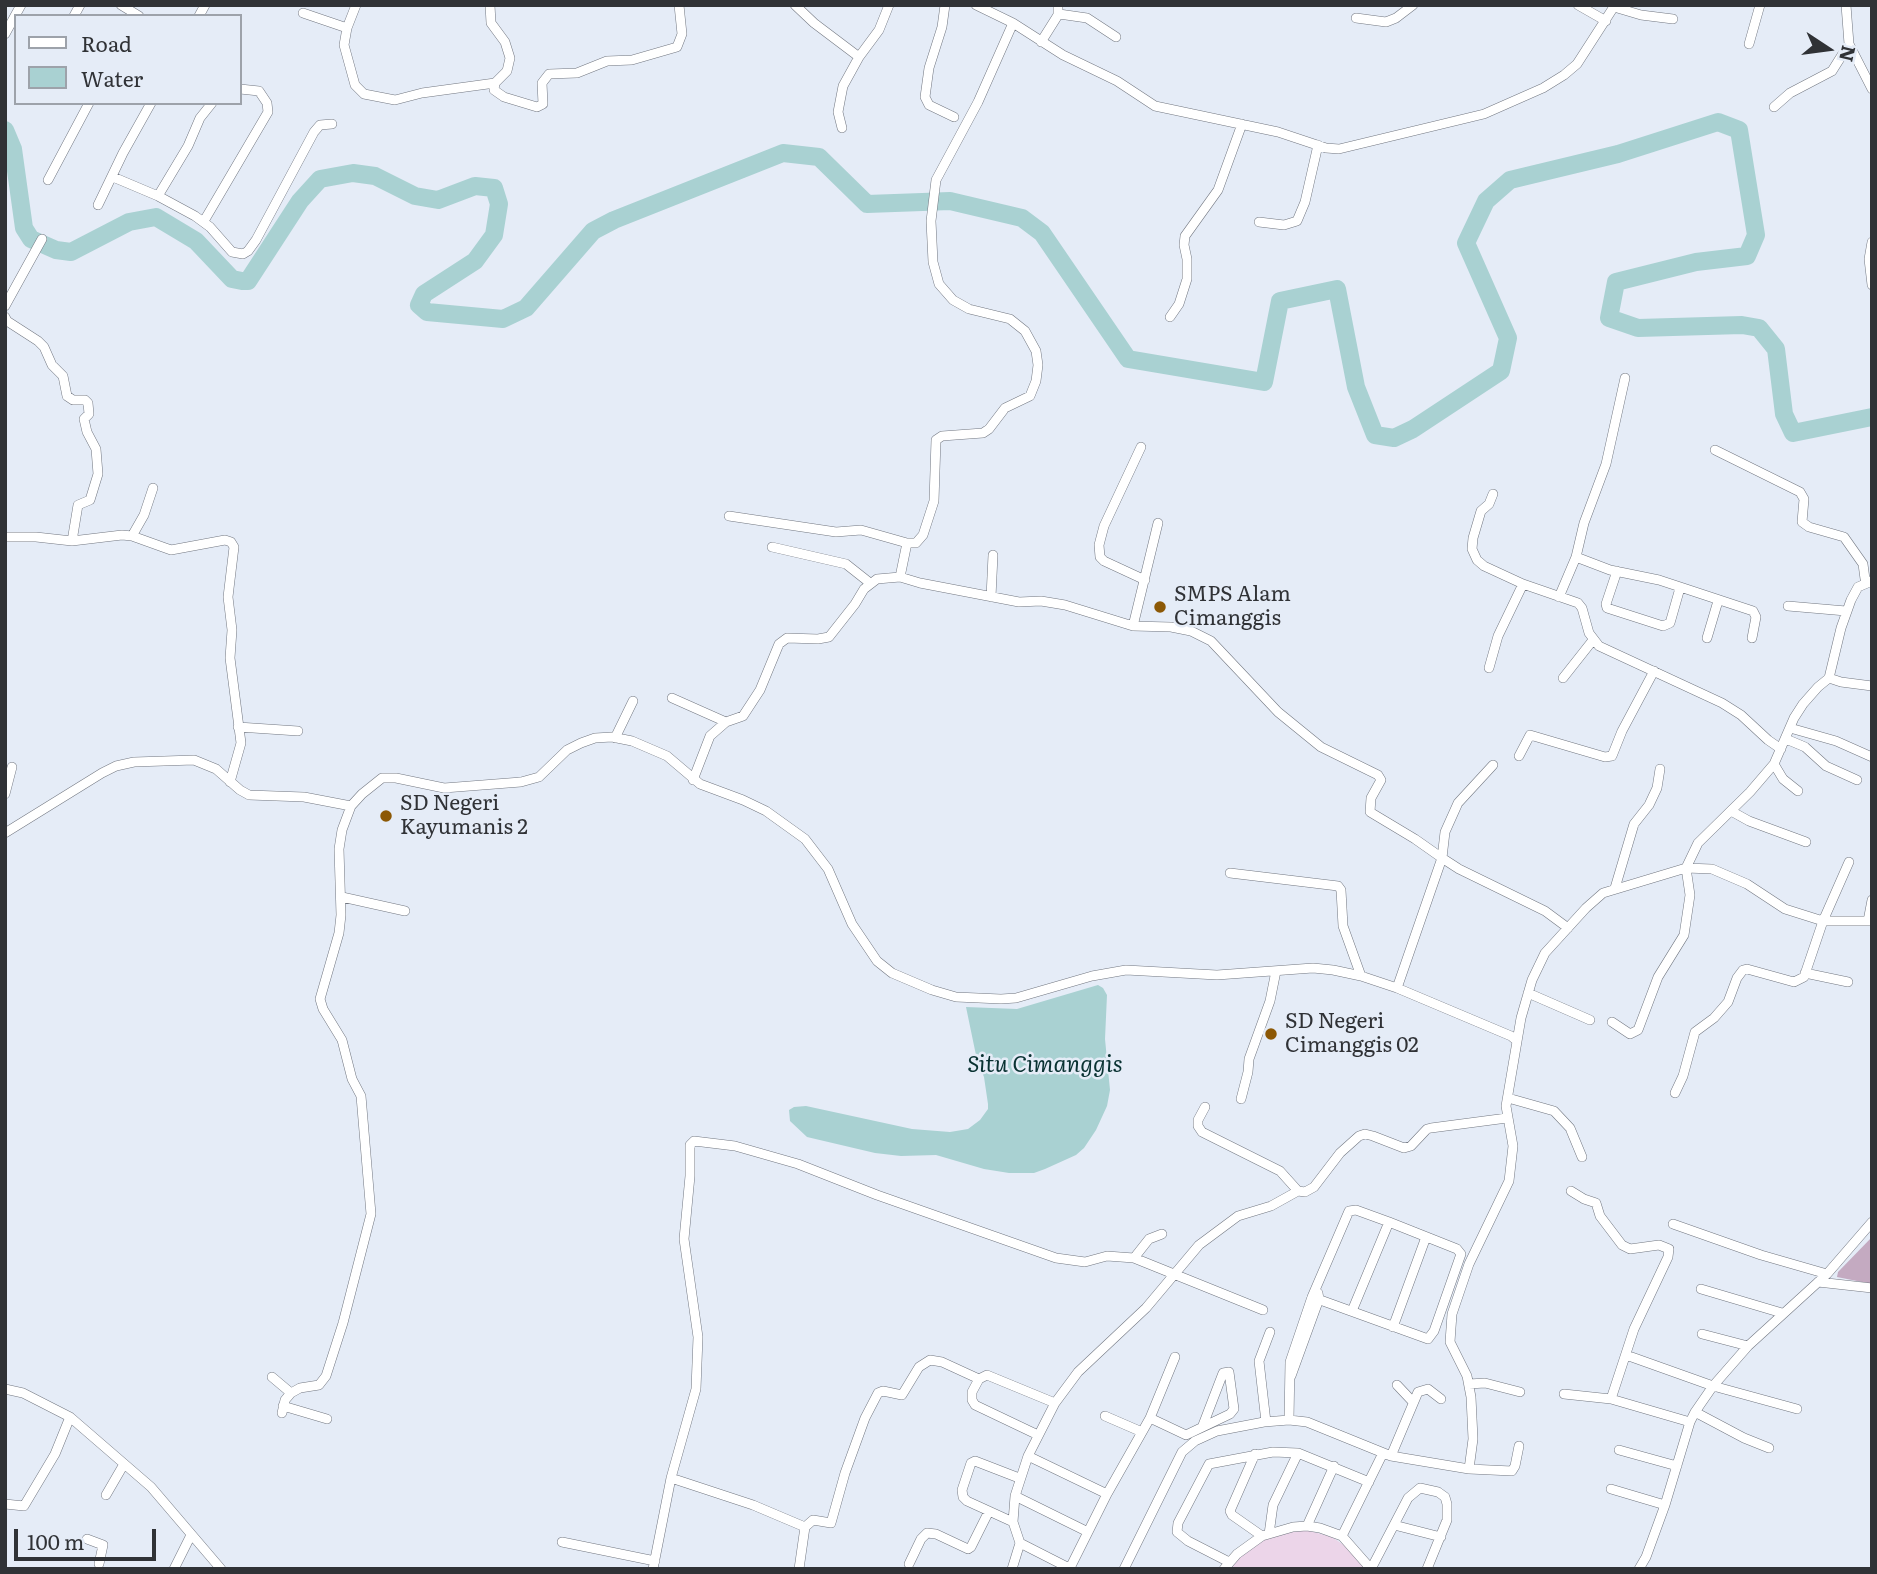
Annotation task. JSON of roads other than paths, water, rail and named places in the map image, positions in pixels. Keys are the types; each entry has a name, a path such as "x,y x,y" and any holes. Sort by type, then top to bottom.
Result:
{"street":[{"path":"356,5 344,46 357,88 370,97 398,100 417,94 495,83"},
{"path":"490,5 491,23 505,42 510,58 507,71 495,83 494,90 504,97 533,107 540,106 543,100 542,83 548,74 577,73 607,61 632,60 677,47 681,34 679,5"},
{"path":"795,5 859,57"},
{"path":"842,128 838,103 843,86 859,57 880,30 889,5"},
{"path":"945,5 942,27 929,68 925,97 929,105 954,117"},
{"path":"976,5 1013,23 1082,65 1116,81 1154,106 1278,132 1339,149 1495,110 1543,88 1569,72 1581,59 1615,6 1641,15 1673,19"},
{"path":"1356,18 1385,22 1396,18 1413,5"},
{"path":"1578,5 1606,21"},
{"path":"1749,44 1760,5"},
{"path":"1846,5 1849,44 1872,89"},
{"path":"1041,41 1058,9 1087,18 1116,37"},
{"path":"303,13 347,29"},
{"path":"5,34 14,18"},
{"path":"729,516 836,532 861,530 907,543 916,542 923,535 934,500 936,440 942,436 976,435 989,429 1005,408 1030,396 1034,389 1038,365 1031,339 1010,319 969,309 944,293 935,272 931,220 936,180 978,102 1013,23"},
{"path":"1774,107 1790,93 1832,71 1849,44"},
{"path":"204,221 268,112 267,103 259,91 242,89"},
{"path":"48,180 88,105"},
{"path":"97,205 150,105"},
{"path":"158,196 188,146 200,118 210,105"},
{"path":"113,177 158,196 204,221 232,252 246,253 256,240 314,132 318,126 331,124"},
{"path":"1170,317 1179,304 1187,279 1184,239 1217,190 1242,124"},
{"path":"1259,222 1284,225 1297,220 1305,202 1318,145"},
{"path":"5,306 42,239"},
{"path":"1872,242 1869,259 1872,285"},
{"path":"5,317 44,347 52,365 62,376 67,396 88,403 89,414 84,419 96,449 98,474 90,500 78,505 72,541"},
{"path":"1559,597 1576,557 1584,523 1608,456 1625,378"},
{"path":"1140,447 1104,526 1099,545 1100,557 1104,561 1145,580"},
{"path":"1715,450 1800,492 1804,499 1802,522 1809,527 1844,537 1864,566 1865,579 1870,581"},
{"path":"132,536 144,515 153,488"},
{"path":"1493,495 1489,504 1479,514 1472,543 1473,554 1484,566 1523,584 1578,603 1593,640 1605,650 1722,703 1782,749"},
{"path":"1133,626 1154,549 1158,523"},
{"path":"5,537 72,541 122,535 171,550 231,541 234,547 228,597 232,630 230,658 241,743 230,782"},
{"path":"900,577 907,543"},
{"path":"772,547 846,564 870,583"},
{"path":"991,597 993,555"},
{"path":"1576,557 1754,612 1756,617 1752,638"},
{"path":"1617,571 1607,608 1664,626 1670,623 1680,588"},
{"path":"692,780 710,736 726,722 743,716 750,707 779,644 787,638 829,637 870,583 888,577 900,577 1018,602 1041,601 1065,605 1133,626 1171,627 1191,631 1211,641 1278,712 1321,747 1378,775 1381,780 1371,798 1370,812 1459,869 1545,911 1568,928"},
{"path":"1612,1022 1630,1034 1638,1030 1657,977 1684,935 1690,895 1686,868 1702,837 1731,811 1774,764 1808,697 1829,678 1846,611 1858,587 1870,581"},
{"path":"1489,668 1498,636 1523,584"},
{"path":"1707,638 1718,601"},
{"path":"1788,607 1846,611"},
{"path":"1563,678 1593,640"},
{"path":"1519,756 1530,735 1605,757 1612,756 1622,731 1654,671"},
{"path":"1829,678 1854,685 1872,686"},
{"path":"672,698 726,722"},
{"path":"615,738 632,701"},
{"path":"238,727 298,732"},
{"path":"1790,729 1824,737 1872,757"},
{"path":"327,1419 282,1409 291,1393 300,1388 319,1385 326,1376 343,1323 371,1214 361,1096 352,1079 342,1040 320,999 339,933 342,897 339,849 342,830 351,807 382,778 396,778 443,788 521,782 539,776 567,750 581,743 595,738 615,738 650,747 667,756 692,780 766,811 804,839 828,869 848,915 877,961 892,973 932,990 956,997 1002,999 1113,972 1134,970 1217,975 1313,968 1362,976 1397,988 1517,1041"},
{"path":"1786,739 1805,747 1826,766 1857,780"},
{"path":"5,833 103,773 116,766 134,762 194,760 216,769 249,795 304,797 351,807"},
{"path":"1774,764 1783,779 1798,792"},
{"path":"1397,988 1442,858 1446,832 1458,803 1493,765"},
{"path":"5,794 12,767"},
{"path":"1615,888 1634,824 1657,789 1660,769"},
{"path":"1731,811 1749,821 1806,842"},
{"path":"1675,1093 1683,1076 1695,1032 1714,1018 1728,1002 1743,970 1794,982 1802,980 1849,862"},
{"path":"1469,1469 1473,1416 1469,1384 1452,1348 1450,1322 1469,1264 1509,1181 1513,1146 1507,1118 1508,1098 1528,993 1542,959 1603,893 1686,868 1718,870 1747,884 1785,909 1823,922 1870,921 1872,900"},
{"path":"1230,873 1338,886 1341,890 1340,912 1343,926 1362,976"},
{"path":"342,897 405,911"},
{"path":"1241,1098 1249,1059 1270,1001 1276,971"},
{"path":"1805,973 1848,982"},
{"path":"1528,993 1590,1020"},
{"path":"1508,1098 1554,1111 1570,1128 1582,1157"},
{"path":"1205,1107 1198,1119 1202,1132 1257,1162 1280,1171 1298,1191 1305,1192 1314,1187 1340,1153 1359,1136 1373,1136 1404,1148 1411,1146 1427,1129 1507,1118"},
{"path":"562,1542 654,1565 671,1478 697,1381 698,1337 684,1239 690,1145 694,1141 734,1146 798,1164 1055,1258 1085,1262 1107,1256 1134,1258 1263,1310"},
{"path":"1012,1569 1020,1543 1013,1522 1019,1478 1055,1404 1078,1372 1146,1308 1199,1245 1238,1216 1281,1202 1298,1191"},
{"path":"1571,1191 1595,1203 1600,1216 1622,1245 1630,1249 1659,1245 1669,1249 1668,1257 1645,1304 1611,1399"},
{"path":"1289,1420 1289,1381 1298,1362 1316,1295 1349,1211 1356,1210 1457,1249 1461,1257 1431,1337 1424,1338 1393,1327 1316,1295"},
{"path":"1352,1311 1389,1222"},
{"path":"1639,1569 1665,1505 1695,1412 1713,1386 1748,1346 1827,1274 1872,1222"},
{"path":"1673,1224 1761,1255 1827,1274"},
{"path":"1134,1258 1149,1239 1162,1234"},
{"path":"1393,1327 1426,1237"},
{"path":"1818,1282 1872,1288"},
{"path":"1701,1289 1782,1313"},
{"path":"1266,1422 1259,1361 1270,1332"},
{"path":"1702,1334 1748,1346"},
{"path":"1626,1355 1713,1386 1797,1409"},
{"path":"1020,1543 1058,1566 1070,1569 1107,1494 1150,1418 1175,1357"},
{"path":"799,1569 805,1527 813,1520 830,1524 832,1522 840,1489 865,1418 880,1392 902,1395 918,1368 930,1360 981,1377 990,1377 1055,1404"},
{"path":"1124,1569 1182,1452 1234,1409 1229,1372 1223,1374 1203,1425"},
{"path":"272,1377 291,1393"},
{"path":"981,1377 972,1392 975,1405 1038,1435"},
{"path":"1469,1384 1485,1383 1520,1392"},
{"path":"1397,1385 1413,1402"},
{"path":"5,1389 23,1393 70,1417 151,1488 221,1569"},
{"path":"1342,1536 1418,1392 1428,1389 1441,1399"},
{"path":"1564,1394 1611,1399 1690,1422"},
{"path":"1695,1412 1769,1448"},
{"path":"1105,1416 1143,1432"},
{"path":"5,1504 24,1506 55,1454 70,1417"},
{"path":"1150,1418 1186,1435 1203,1425 1289,1420 1323,1427 1387,1455 1469,1469 1511,1471 1516,1465 1519,1446"},
{"path":"1619,1450 1677,1466"},
{"path":"1369,1482 1298,1453 1255,1454 1207,1465 1178,1522 1177,1532 1227,1565 1246,1546 1266,1535 1293,1527 1320,1528 1342,1536 1371,1569 1411,1493 1420,1488 1430,1489 1445,1497 1447,1520 1427,1569"},
{"path":"1266,1535 1270,1512 1298,1453"},
{"path":"1255,1454 1230,1511 1232,1516 1266,1535"},
{"path":"1028,1456 1107,1494"},
{"path":"1013,1522 963,1497 962,1490 971,1463 975,1461 1019,1478"},
{"path":"106,1495 124,1464"},
{"path":"1307,1526 1334,1466"},
{"path":"671,1478 753,1505 805,1527"},
{"path":"1611,1489 1665,1505"},
{"path":"1015,1496 1088,1532"},
{"path":"909,1564 921,1539 927,1533 936,1534 964,1548 971,1547 989,1511"},
{"path":"1394,1525 1441,1537"},
{"path":"174,1569 191,1535"},
{"path":"87,1539 103,1545 98,1566 110,1569"}],"water":[{"name":"Situ Cimanggis","path":"1098,985 1107,995 1105,1039 1110,1090 1107,1106 1084,1148 1076,1155 1045,1169 1034,1173 1009,1173 984,1169 936,1155 901,1156 875,1153 807,1137 790,1121 789,1110 806,1106 912,1129 950,1132 968,1129 980,1120 988,1109 988,1104 966,1007 1017,1009"}],"waterway":[{"path":"5,130 13,149 24,228 31,239 56,250 71,252 129,222 156,217 196,241 232,279 242,281 248,281 300,201 320,179 353,173 375,176 415,196 438,200 475,186 494,188 499,204 494,235 475,261 424,294 419,305 427,312 503,319 526,308 593,231 614,220 783,153 819,157 867,204 950,201 1022,218 1042,233 1128,359 1264,382 1280,301 1337,289 1356,387 1375,435 1394,438 1413,429 1501,371 1508,338 1466,243 1486,201 1510,180 1618,154 1718,122 1739,130 1756,235 1747,256 1696,262 1616,282 1609,318 1638,328 1742,325 1759,328 1776,349 1784,414 1793,433 1872,417"}],"place":[{"name":"SMPS Alam Cimanggis","path":"1160,607"},
{"name":"SD Negeri Kayumanis 2","path":"386,816"},
{"name":"SD Negeri Cimanggis 02","path":"1271,1034"}]}
